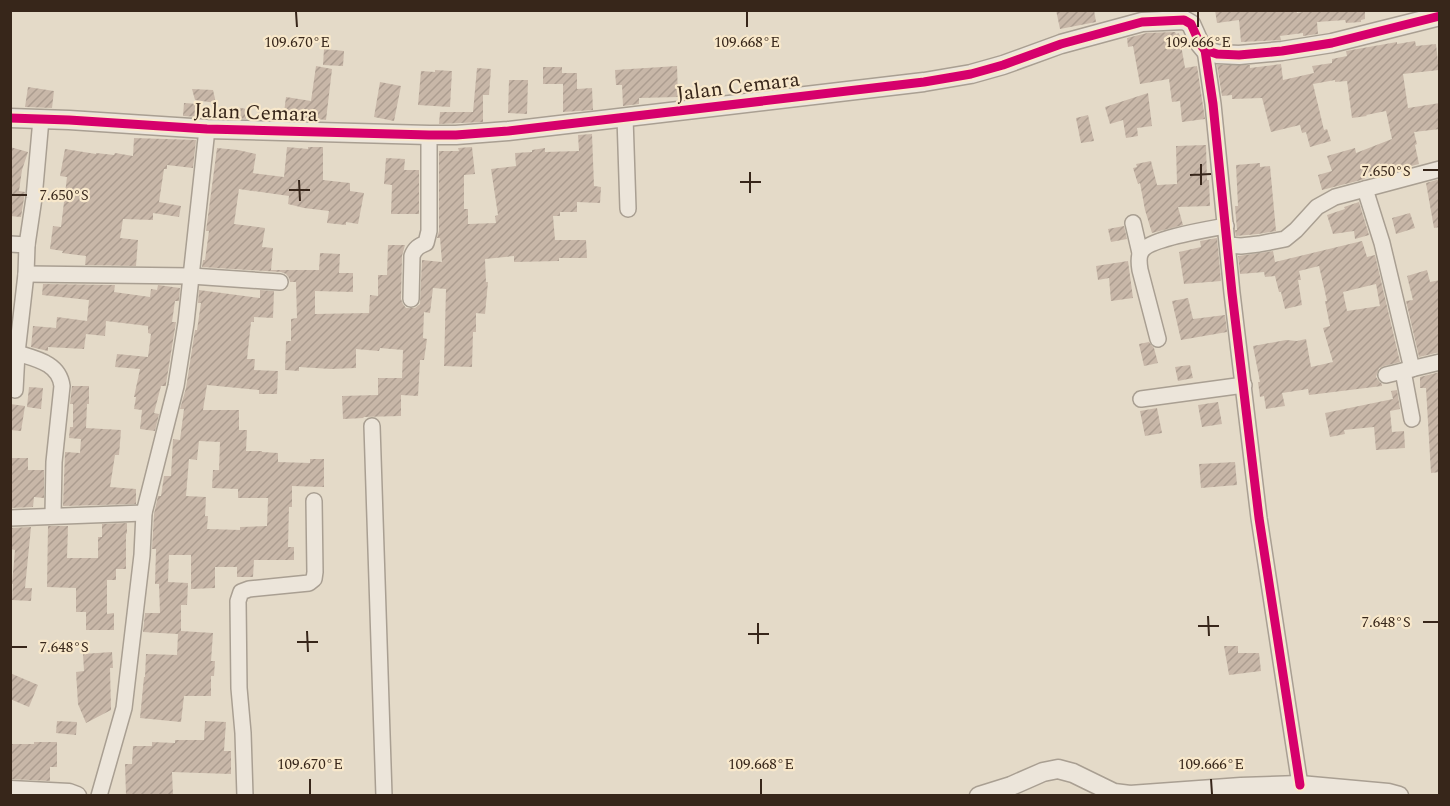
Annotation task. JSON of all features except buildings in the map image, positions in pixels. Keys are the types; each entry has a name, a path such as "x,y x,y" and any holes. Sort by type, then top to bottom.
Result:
{"street":[{"path":"1292,789 1205,50 1217,54 1239,55 1282,51 1332,43 1440,16"},
{"name":"Jalan Cemara","path":"10,118 207,129 456,135 508,131 924,82 971,74 1061,44 1142,22 1184,20 1192,17 1200,44 1205,50"},
{"path":"625,117 628,208"},
{"path":"15,390 27,245 41,119"},
{"path":"99,795 124,708 142,555 144,513 176,386 186,323 207,129"},
{"path":"411,299 412,256 417,247 426,243 429,231 429,135"},
{"path":"1228,245 1240,246 1285,239 1317,207 1335,197 1440,169"},
{"path":"1365,189 1382,243 1407,370 1412,419"},
{"path":"1133,223 1140,253 1140,270 1158,339"},
{"path":"1140,253 1144,248 1158,242 1226,226"},
{"path":"10,244 27,245"},
{"path":"26,274 191,276 280,282"},
{"path":"17,353 42,361 57,371 61,379 54,462 53,515"},
{"path":"1386,375 1440,362"},
{"path":"1141,399 1244,385"},
{"path":"372,426 384,795"},
{"path":"245,795 239,688 238,601 241,592 249,589 309,583 314,579 314,501"},
{"path":"10,518 144,513"},
{"path":"979,795 1011,786 1043,772 1058,769 1073,773 1114,793 1130,795 1292,789 1399,795"},
{"path":"10,790 77,795"}],"cycle path":[{"path":"10,118 207,129 456,135 508,131 924,82 971,74 1061,44 1142,22 1184,20 1191,24 1205,50 1217,54 1239,55 1332,43 1440,16"},
{"path":"1205,50 1259,518 1300,785"}]}
